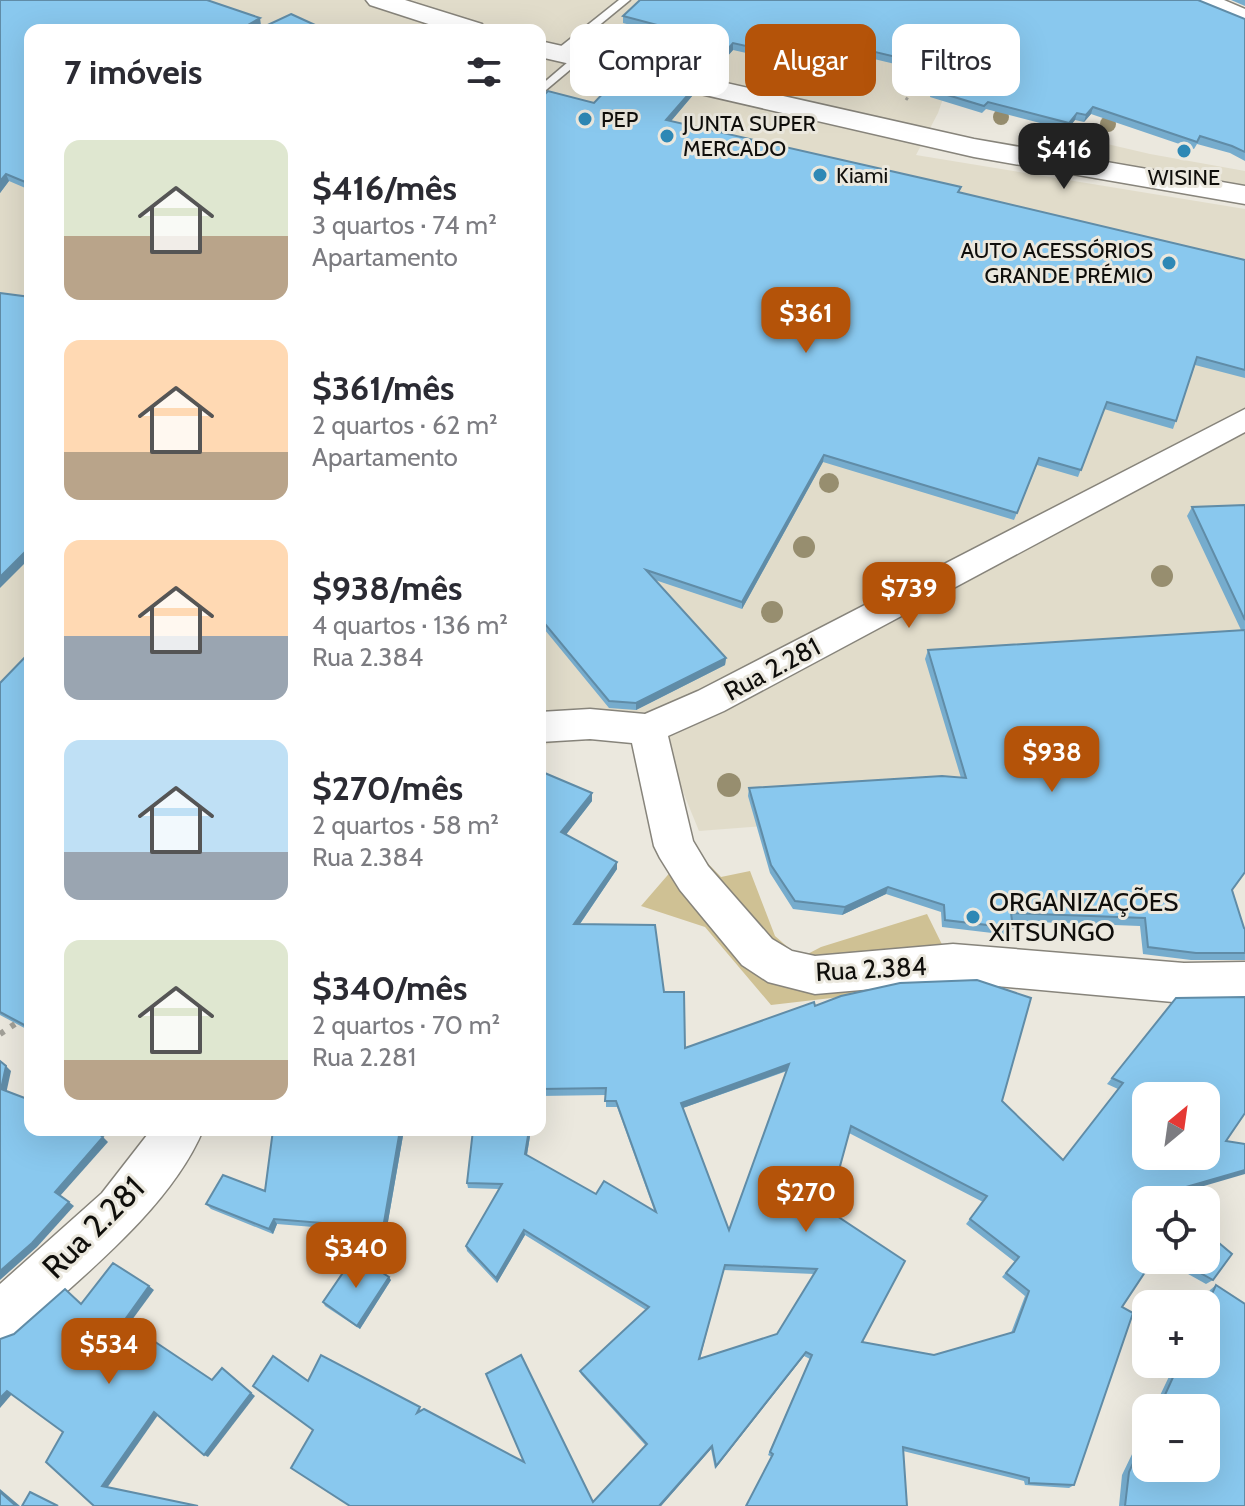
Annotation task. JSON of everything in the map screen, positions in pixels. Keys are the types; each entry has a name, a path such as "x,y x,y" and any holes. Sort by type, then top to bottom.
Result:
{"street":[{"path":"379,0 454,24"},
{"path":"1205,0 1245,17"},
{"path":"559,53 894,131 1245,195"},
{"name":"Rua 2.281","path":"546,727 590,724 648,729 711,701 1245,419"},
{"name":"Rua 2.384","path":"648,729 674,846 694,878 757,952 783,968 815,975 953,963 1184,983 1245,982"},
{"name":"Rua 2.281","path":"0,1317 119,1210 175,1136"}],"lane":[{"path":"546,80 559,53 625,0"}],"path":[{"path":"894,131 907,96"},
{"path":"0,1034 24,1018"}],"shaded area":[{"path":"28,0 977,0 969,24 892,24 892,96 944,96 916,155 1245,209 1245,788 699,831 674,770 626,727 546,745 546,24 30,24"},
{"path":"24,122 24,843 0,846 0,156"},
{"path":"1043,129 1150,154 1245,171 1245,186 1034,148"},
{"path":"692,847 721,877 750,871 775,936 800,958 821,947 927,914 961,983 771,1005 705,927 641,906"}],"building":[{"path":"0,0 207,0 260,18 250,24 24,24 24,182 6,174 0,181"},
{"path":"640,0 1198,0 1245,19 1245,152 1200,136 1197,142 1093,107 1086,115 1077,113 1069,123 988,102 984,106 951,96 1020,96 1020,24 892,24 892,56 876,52 876,24 745,24 745,46 733,43 729,48 729,24 654,24 623,16"},
{"path":"291,14 313,24 270,24"},
{"path":"548,91 594,103 601,96 687,96 666,120 961,187 958,192 1245,260 1245,370 1197,357 1176,421 1107,402 1081,470 1039,458 1017,513 824,455 742,602 646,570 726,658 636,703 609,701 546,625"},
{"path":"0,293 24,296 24,553 0,577"},
{"path":"1245,505 1245,620 1192,507"},
{"path":"1245,630 1245,872 1232,890 1245,929 1245,953 1196,953 1148,947 1145,918 1011,913 1013,928 945,920 944,905 888,887 845,907 795,901 771,865 749,788 942,776 966,778 928,650"},
{"path":"24,658 24,1025 0,1012 0,683"},
{"path":"546,774 592,793 561,832 617,862 574,924 655,925 664,992 684,992 685,1048 814,1002 815,1006 841,996 900,983 977,980 1031,998 1002,1101 1063,1160 1123,1083 1112,1078 1176,998 1245,997 1245,1113 1226,1141 1245,1144 1245,1170 1190,1186 1132,1186 1132,1274 1144,1274 1122,1307 1132,1312 1132,1316 1074,1485 1029,1483 1029,1478 903,1447 907,1506 746,1506 773,1454 770,1452 812,1355 806,1352 716,1466 712,1446 659,1506 350,1506 291,1468 313,1430 253,1386 273,1356 308,1381 321,1355 420,1407 417,1413 424,1409 524,1462 486,1374 521,1355 593,1502 647,1444 580,1371 649,1307 524,1230 496,1278 466,1246 502,1184 467,1183 472,1136 528,1136 525,1154 596,1194 604,1181 656,1212 616,1101 605,1101 606,1088 546,1089","holes":["789,1064 729,1230 681,1103","851,1126 987,1196 970,1219 1019,1257 1006,1273 1029,1291 1014,1332 934,1355 862,1342 905,1261 828,1210","725,1265 817,1269 777,1334 699,1359"]},
{"path":"0,1061 6,1066 1,1089 24,1098 24,1136 103,1137 55,1192 69,1202 32,1243 0,1271"},
{"path":"272,1136 399,1136 383,1228 274,1219 269,1229 206,1204 223,1175 265,1191"},
{"path":"1220,1244 1232,1254 1220,1270"},
{"path":"355,1255 389,1277 357,1326 323,1302"},
{"path":"113,1263 149,1286 124,1321 212,1380 222,1368 251,1393 204,1455 154,1412 102,1486 198,1506 94,1506 46,1462 63,1432 7,1391 0,1398 0,1339 14,1334 65,1289 81,1304"},
{"path":"1202,1274 1217,1274 1213,1280"},
{"path":"1216,1285 1245,1304 1245,1506 1125,1506 1132,1465 1132,1482 1220,1482 1220,1394 1165,1394 1173,1378 1220,1378 1220,1290 1214,1290"},
{"path":"0,1492 16,1506 0,1506"},
{"path":"30,1492 58,1506 22,1506"}],"place":[{"name":"PEP","path":"585,119"},
{"name":"JUNTA SUPER MERCADO","path":"667,136"},
{"name":"WISINE","path":"1184,151"},
{"name":"Kiami","path":"820,175"},
{"name":"AUTO ACESSÓRIOS GRANDE PRÉMIO","path":"1169,263"},
{"name":"ORGANIZAÇÕES XITSUNGO","path":"973,917"}]}
